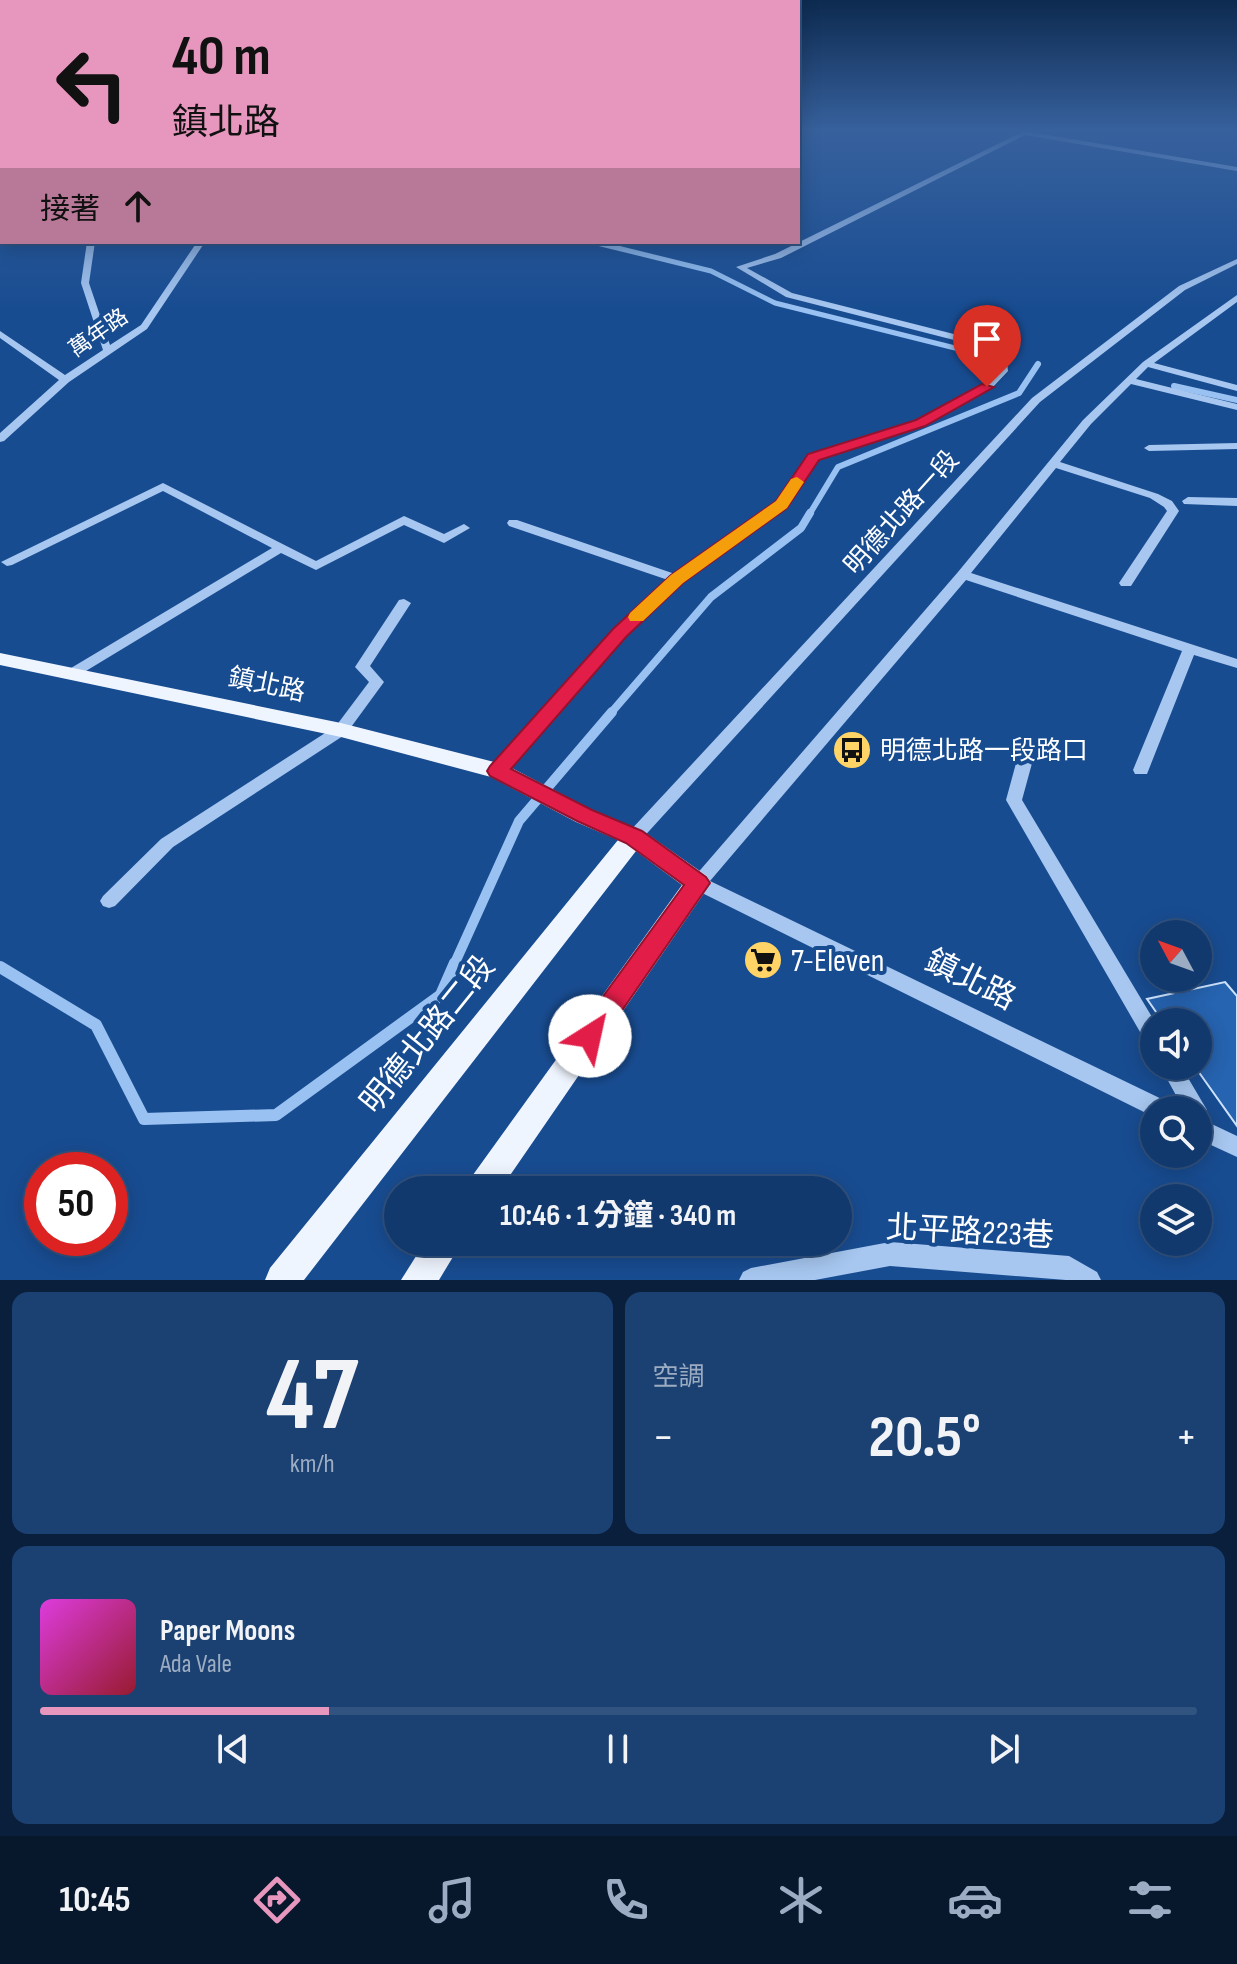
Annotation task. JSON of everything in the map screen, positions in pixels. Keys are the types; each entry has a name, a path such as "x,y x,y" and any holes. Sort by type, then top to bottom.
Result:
{"main road":[{"name":"鎮北路","path":"0,659 341,730 508,777 584,816 634,837 698,883"},
{"name":"明德北路二段","path":"282,1280 634,837"},
{"path":"491,1176 698,883"},
{"path":"418,1280 435,1256"}],"street":[{"path":"508,777 619,633 677,579 782,504 813,457 921,423 987,387 1003,371 1002,349 789,295 740,267 778,256 908,191"},
{"path":"91,244 85,283 108,352"},
{"name":"萬年路","path":"0,439 65,380 144,327 200,244"},
{"name":"明德北路一段","path":"634,837 1036,400 1182,288 1237,261"},
{"path":"698,883 963,575 1052,463 1128,380 1237,298"},
{"path":"0,334 65,380"},
{"path":"1146,364 1237,388"},
{"path":"1128,380 1237,407"},
{"path":"1149,448 1237,446"},
{"path":"1052,463 1154,496 1173,511 1126,583"},
{"path":"7,562 163,486 316,566 404,520 444,539 464,528"},
{"path":"1188,501 1237,502"},
{"path":"513,523 677,579"},
{"path":"71,674 280,548"},
{"path":"963,575 1237,664"},
{"path":"109,901 167,843 341,730 377,682 362,667 404,603"},
{"path":"1141,770 1190,648"},
{"path":"1026,756 1014,800 1140,1014"},
{"name":"鎮北路","path":"698,883 1140,1099"},
{"path":"1212,1135 1237,1147"},
{"name":"北平路223巷","path":"751,1280 890,1254 1069,1268 1089,1280"}],"building":[{"path":"1225,982 1237,996 1237,1126 1204,1080 1212,1080 1212,1008 1153,1008 1147,999 1179,992 1212,992 1212,985"}],"waterway":[{"path":"601,244 711,271 775,303 979,354"},
{"path":"809,515 838,467 1019,393 1038,364"},
{"path":"1174,386 1237,400"},
{"path":"610,714 711,597 801,528 810,513"},
{"path":"454,965 519,821 612,712"},
{"path":"0,967 96,1025 144,1119 276,1115 441,995 455,963"}],"slow traffic":[{"path":"637,617 677,579 782,504 797,482"}],"place":[{"name":"明德北路一段路口","path":"852,750"},
{"name":"7-Eleven","path":"763,960"}],"route":[{"path":"590,1036 698,883 634,837 584,816 498,771 619,633 677,579 782,504 813,457 921,423 987,387"}]}
